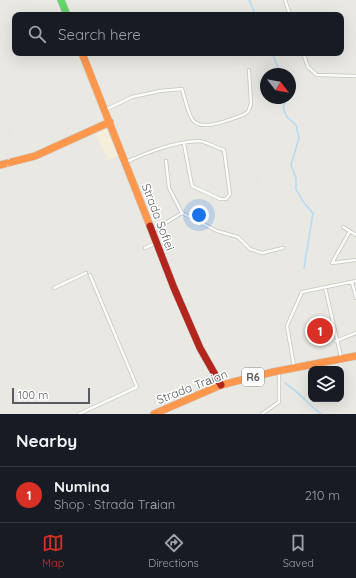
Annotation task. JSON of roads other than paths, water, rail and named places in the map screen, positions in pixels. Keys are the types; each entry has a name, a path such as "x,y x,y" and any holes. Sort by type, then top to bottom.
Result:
{"main road":[{"path":"61,0 66,12"},
{"name":"Strada Sofiei","path":"83,56 156,243 200,348 221,386"},
{"path":"0,165 35,156 110,122"},
{"name":"Strada Trаian","path":"154,414 165,412 221,386 279,371 356,356"}],"lane":[{"path":"285,0 289,12"},
{"path":"304,56 308,67 317,75 356,76"},
{"path":"105,110 132,97 160,91 182,89 193,120 200,125 208,125 243,115 248,112 251,104 249,70"},
{"path":"125,162 167,146 199,141 224,150 230,194 226,199 220,199 192,186 184,144"},
{"path":"166,161 169,188 182,213 217,231 238,237 250,249 262,253 284,248"},
{"path":"152,232 182,213"},
{"path":"343,227 356,235"},
{"path":"350,231 332,263 356,260"},
{"path":"146,248 156,243"},
{"path":"54,288 88,274 137,387 79,414"},
{"path":"295,368 287,326 302,292 354,282 356,298"},
{"path":"325,287 341,359"},
{"path":"336,341 356,333"},
{"path":"262,414 279,402 279,371"}],"waterway":[{"path":"249,0 255,12"},
{"path":"273,56 278,68"},
{"path":"284,104 283,108 287,117 296,125 299,138 291,165 296,178 296,189 304,203 313,213 304,268"},
{"path":"285,383 295,390 321,414"}],"railway":[{"path":"219,0 222,12"},
{"path":"232,56 252,145 259,193"},
{"path":"0,88 9,128 9,156 0,196"},
{"path":"0,206 10,188"}],"place":[{"name":"Numina","path":"320,331"}]}
